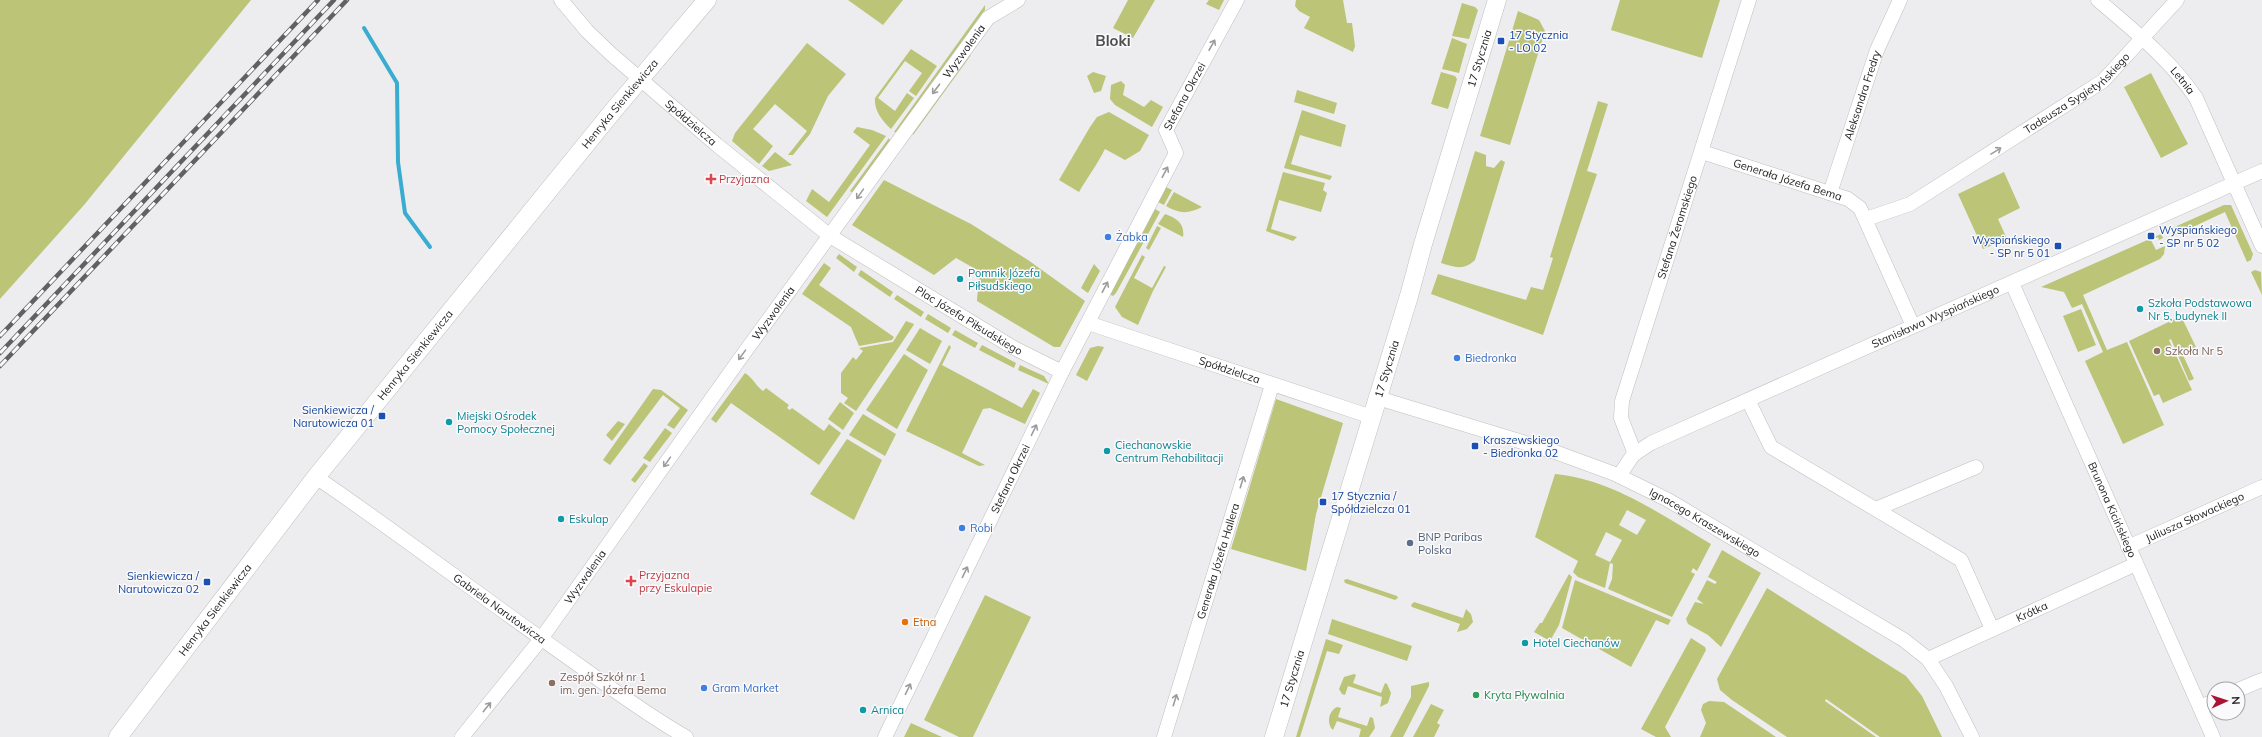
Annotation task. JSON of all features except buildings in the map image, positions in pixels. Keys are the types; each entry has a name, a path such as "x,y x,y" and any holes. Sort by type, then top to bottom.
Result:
{"street":[{"name":"Spółdzielcza","path":"561,0 587,31 640,79 830,236"},
{"name":"Henryka Sienkiewicza","path":"118,737 316,477 640,79 707,0"},
{"name":"Wyzwolenia","path":"462,737 541,639 738,360 830,236 898,139 988,18 1018,0"},
{"name":"Stefana Okrzei","path":"1088,323 1176,153 1166,130 1237,0"},
{"name":"17 Stycznia","path":"1274,737 1378,398 1497,0"},
{"name":"Stefana Żeromskiego","path":"1635,454 1621,418 1622,400 1702,152 1749,0"},
{"name":"Aleksandra Fredry","path":"1830,193 1877,50 1900,0"},
{"name":"Letnia","path":"2098,0 2144,39 2183,79 2196,98 2262,246"},
{"name":"Tadeusza Sygietyńskiego","path":"1866,219 1910,204 2103,81 2144,39 2177,0"},
{"name":"Generała Józefa Bema","path":"1702,152 1848,199 1860,208 1913,326"},
{"name":"Stanisława Wyspiańskiego","path":"1619,476 1635,454 1651,443 2262,172"},
{"name":"Plac Józefa Piłsudskiego","path":"830,236 1014,348 1062,372"},
{"name":"Brunona Kicińskiego","path":"2012,283 2213,737"},
{"name":"Spółdzielcza","path":"1088,323 1272,385 1372,416"},
{"path":"1062,372 1088,323"},
{"name":"Stefana Okrzei","path":"885,737 1062,372"},
{"name":"Generała Józefa Hallera","path":"1164,737 1272,385"},
{"name":"Ignacego Kraszewskiego","path":"1378,398 1568,456 1619,476 1668,500 1775,562 1904,640 1928,659 1946,686 1972,737"},
{"path":"1748,400 1771,446 1961,560 1992,629"},
{"path":"1876,509 1976,467"},
{"name":"Gabriela Narutowicza","path":"316,477 395,532 541,639 661,723 686,737"},
{"name":"Juliusza Słowackiego","path":"2128,547 2262,487"},
{"name":"Krótka","path":"1928,659 2136,564"},
{"path":"2246,687 2262,680"},
{"path":"2200,707 2206,704"}],"green space":[{"path":"0,0 251,0 84,205 0,299"},
{"path":"848,0 903,0 883,25"},
{"path":"1128,0 1155,0 1133,38 1113,28"},
{"path":"1209,0 1224,0 1219,10 1206,4"},
{"path":"1296,0 1343,0 1347,23 1352,23 1355,46 1353,52 1304,28 1310,17 1299,11 1295,6"},
{"path":"1620,0 1720,0 1702,58 1611,30"},
{"path":"1462,3 1475,7 1478,10 1469,39 1452,36"},
{"path":"985,5 985,10 897,132 894,132"},
{"path":"1518,11 1539,20 1545,31 1510,145 1480,136"},
{"path":"1452,38 1467,44 1459,73 1442,69"},
{"path":"807,43 846,74 828,96 810,134 793,155 788,155 807,131 775,104 753,129 773,146 759,164 732,141 735,133"},
{"path":"911,49 937,66 916,96 909,91 922,73 905,61 878,98 895,111 907,93 914,98 891,129 877,111 875,98"},
{"path":"971,55 913,135 912,132 968,56"},
{"path":"1093,72 1106,76 1101,91 1094,93 1087,76"},
{"path":"1441,72 1455,76 1457,79 1448,109 1431,104"},
{"path":"2151,73 2188,144 2161,158 2124,87"},
{"path":"1121,81 1125,85 1123,95 1144,107 1151,100 1163,107 1152,127 1115,105 1110,99 1111,85"},
{"path":"1297,90 1337,103 1334,114 1294,102"},
{"path":"1598,101 1608,104 1587,171 1597,174 1543,335 1431,294 1438,274 1526,300 1531,287 1543,290 1553,258 1550,257"},
{"path":"1302,110 1346,125 1341,147 1300,135 1291,164 1332,176 1330,180 1284,168"},
{"path":"1109,112 1149,135 1140,151 1125,160 1105,149 1079,192 1059,180 1097,117"},
{"path":"857,127 872,130 886,136 827,217 806,201 812,189 829,202 870,145 853,132"},
{"path":"889,138 890,141 853,193 850,191"},
{"path":"1475,151 1486,155 1486,166 1494,168 1501,160 1505,162 1475,260 1467,266 1455,267 1441,263"},
{"path":"775,152 792,165 769,171 762,166"},
{"path":"1283,172 1325,183 1323,190 1327,193 1321,212 1279,200 1271,229 1297,237 1293,241 1266,231"},
{"path":"2004,172 2020,208 1998,219 2007,239 1983,249 1958,194"},
{"path":"884,180 971,224 1028,260 1085,301 1060,347 1054,347 977,301 979,271 956,258 934,275 852,225"},
{"path":"1166,187 1172,190 1164,205 1158,202"},
{"path":"1174,192 1202,207 1188,212 1180,212 1166,206"},
{"path":"2224,205 2231,205 2253,254 2251,260 2247,262 2225,212 2175,235 2170,229"},
{"path":"1155,209 1160,212 1116,293 1113,296 1109,294"},
{"path":"1165,214 1173,217 1179,222 1183,228 1183,237 1158,224"},
{"path":"1157,226 1161,228 1149,250 1146,248"},
{"path":"2161,234 2163,238 2159,240 2158,237 2151,240 2156,250 2165,246 2164,254 2160,259 2083,295 2107,350 2127,342 2164,425 2123,444 2085,361 2103,352 2082,304 2072,308 2064,292 2041,287"},
{"path":"839,254 857,267 854,272 836,258"},
{"path":"1142,255 1145,257 1134,278 1152,288 1164,266 1166,267 1153,291 1138,325 1122,317 1115,307"},
{"path":"824,263 831,268 819,285 894,337 892,340 859,346 851,327 802,294"},
{"path":"1094,264 1100,271 1088,293 1081,288"},
{"path":"861,270 893,292 890,297 858,275"},
{"path":"2255,270 2261,272 2262,295 2251,272"},
{"path":"897,295 924,312 921,317 894,299"},
{"path":"2081,309 2096,345 2078,352 2063,316"},
{"path":"928,314 951,328 948,333 925,319"},
{"path":"2181,316 2196,347 2182,353 2194,379 2189,381 2171,339 2169,340 2192,390 2163,403 2159,394 2154,396 2129,341"},
{"path":"906,321 914,324 913,326 856,411 844,403 848,398 841,393 841,373 853,357 856,360 863,351 859,348 893,342"},
{"path":"920,328 942,341 930,364 906,350"},
{"path":"955,330 978,343 975,348 952,335"},
{"path":"949,345 951,347 942,365 1022,408 1033,389 1040,393 1025,424 990,408 983,409 962,453 985,465 979,466 906,431"},
{"path":"982,345 1016,363 1014,368 979,350"},
{"path":"1098,346 1104,347 1087,381 1076,375 1090,348"},
{"path":"904,354 928,370 897,429 866,410"},
{"path":"1020,365 1044,376 1049,384 1018,370"},
{"path":"745,373 763,391 766,388 789,405 787,408 790,410 792,408 824,431 829,424 841,433 819,465 731,403 716,423 711,419"},
{"path":"653,389 661,390 688,410 674,429 667,425 680,408 663,395 610,465 603,460"},
{"path":"1276,399 1343,423 1316,514 1306,571 1231,549"},
{"path":"840,402 854,413 843,430 828,419"},
{"path":"863,414 896,434 885,456 849,435"},
{"path":"618,421 625,424 612,441 606,435"},
{"path":"665,428 672,433 650,462 643,458"},
{"path":"847,439 882,460 854,520 810,494"},
{"path":"644,463 648,466 635,483 631,480"},
{"path":"1555,474 1576,477 1617,491 1656,511 1711,544 1697,571 1693,568 1691,572 1695,574 1672,617 1608,589 1612,579 1613,564 1610,563 1605,588 1578,577 1573,572 1578,561 1535,537","holes":["1627,510 1646,520 1637,535 1619,525","1606,532 1622,540 1610,562 1595,555"]},
{"path":"1722,550 1761,573 1721,647 1708,635 1688,624 1686,619 1695,602 1704,604 1697,599 1707,580 1715,584 1717,582 1708,577"},
{"path":"1569,574 1572,577 1559,625 1550,641 1534,632 1540,623 1542,623"},
{"path":"1347,579 1397,596 1398,598 1395,600 1345,583 1344,580"},
{"path":"1575,580 1671,620 1668,625 1656,620 1631,667 1562,628"},
{"path":"1767,588 1906,676 1922,696 1942,737 1880,737 1826,699 1825,701 1876,737 1787,737 1732,700 1720,690 1717,679"},
{"path":"985,595 1031,617 973,737 959,737 924,720"},
{"path":"1414,602 1463,618 1466,609 1471,614 1473,622 1467,629 1457,632 1460,624 1412,607 1411,605"},
{"path":"1332,619 1412,646 1407,661 1328,634"},
{"path":"1691,638 1705,647 1706,650 1665,727 1671,737 1656,737 1641,729"},
{"path":"1326,639 1343,645 1339,654 1327,651 1300,737 1296,737"},
{"path":"1354,674 1356,675 1353,683 1381,693 1385,683 1387,684 1391,693 1388,703 1380,707 1382,697 1348,686 1345,695 1342,694 1339,689 1344,677"},
{"path":"1429,682 1429,686 1403,737 1390,737 1411,697 1411,686"},
{"path":"1709,701 1724,702 1776,737 1700,737 1706,723 1701,710 1703,704"},
{"path":"1431,704 1444,710 1437,723 1440,725 1434,737 1413,737"},
{"path":"1337,707 1341,708 1338,717 1367,726 1370,717 1373,718 1375,728 1369,737 1359,737 1361,729 1337,721 1333,730 1329,722 1330,716 1332,711"},
{"path":"911,723 942,737 904,737"}],"waterway":[{"path":"364,28 397,83 398,162 405,213 430,247"}],"railway":[{"path":"0,336 318,0"},
{"path":"0,353 334,0"},
{"path":"0,366 347,0"}],"place":[{"name":"17 Stycznia - LO 02","path":"1501,41"},
{"name":"Przyjazna","path":"711,179"},
{"name":"Wyspiańskiego - SP nr 5 02","path":"2151,236"},
{"name":"Żabka","path":"1108,237"},
{"name":"Wyspiańskiego - SP nr 5 01","path":"2058,246"},
{"name":"Pomnik Józefa Piłsudskiego","path":"960,279"},
{"name":"Szkoła Podstawowa Nr 5, budynek II","path":"2140,309"},
{"name":"Szkoła Nr 5","path":"2157,351"},
{"name":"Biedronka","path":"1457,358"},
{"name":"Sienkiewicza / Narutowicza 01","path":"382,416"},
{"name":"Miejski Ośrodek Pomocy Społecznej","path":"449,422"},
{"name":"Kraszewskiego - Biedronka 02","path":"1475,446"},
{"name":"Ciechanowskie Centrum Rehabilitacji","path":"1107,451"},
{"name":"17 Stycznia / Spółdzielcza 01","path":"1323,502"},
{"name":"Eskulap","path":"561,519"},
{"name":"Robi","path":"962,528"},
{"name":"BNP Paribas Polska","path":"1410,543"},
{"name":"Przyjazna przy Eskulapie","path":"631,581"},
{"name":"Sienkiewicza / Narutowicza 02","path":"207,582"},
{"name":"Etna","path":"905,622"},
{"name":"Hotel Ciechanów","path":"1525,643"},
{"name":"Zespół Szkół nr 1 im. gen. Józefa Bema","path":"552,683"},
{"name":"Gram Market","path":"704,688"},
{"name":"Kryta Pływalnia","path":"1476,695"},
{"name":"Arnica","path":"863,710"}],"district":[{"name":"Bloki","path":"1113,41"}]}
